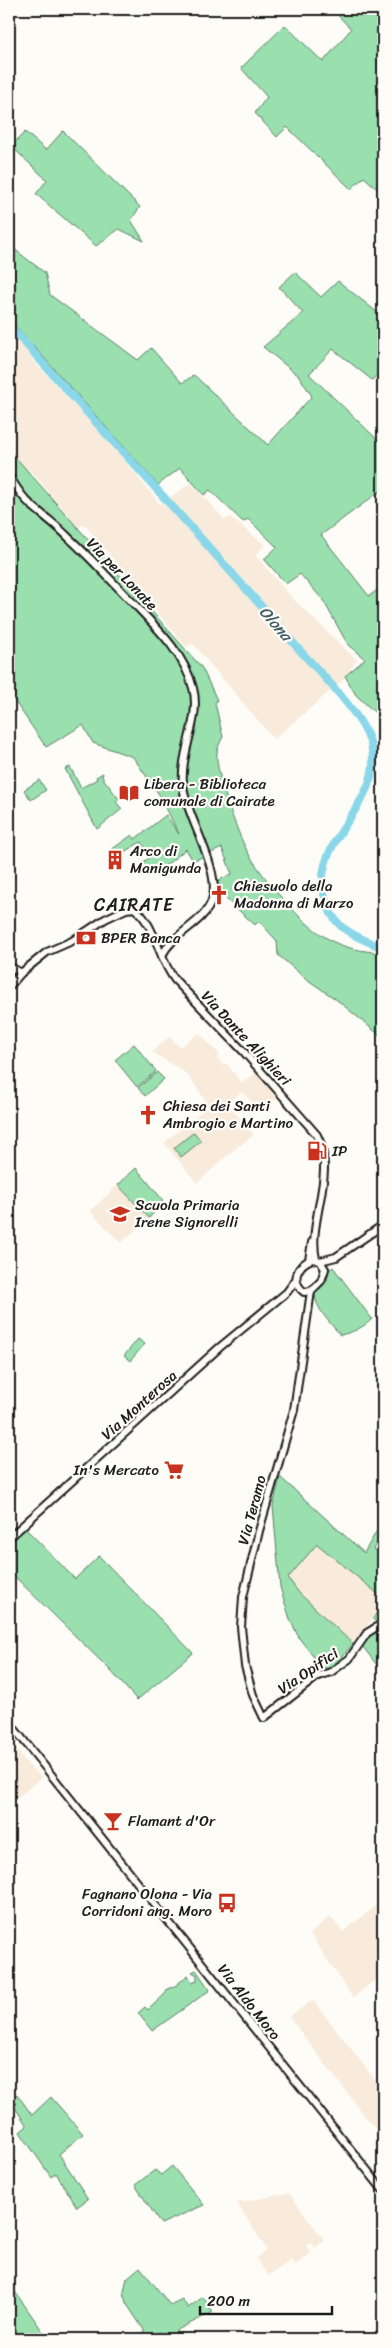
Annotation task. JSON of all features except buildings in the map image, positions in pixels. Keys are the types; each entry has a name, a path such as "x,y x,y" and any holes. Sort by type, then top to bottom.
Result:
{"street":[{"name":"Via per Lonate","path":"9,476 28,502 69,538 168,641 190,678 195,704 183,756 182,781 184,794 207,858 214,893 206,911 169,946"},
{"name":"Via Dante Alighieri","path":"21,973 41,956 72,941 105,919 126,909 134,908 142,916 166,967 175,980 244,1052 318,1135 323,1149 324,1176 314,1247 318,1260"},
{"path":"157,945 169,946"},
{"path":"162,956 169,946"},
{"path":"9,966 21,973 9,987"},
{"path":"355,1245 329,1260 309,1260 300,1267 299,1287 311,1291 322,1281 325,1268 383,1225"},
{"name":"Via Dante Alighieri","path":"309,1260 312,1242 316,1234"},
{"path":"318,1260 325,1268"},
{"name":"Via Monterosa","path":"9,1538 220,1347 287,1292 299,1287"},
{"name":"Via Teramo","path":"299,1287 308,1307"},
{"name":"Via Teramo","path":"264,1718 253,1695 245,1666 241,1627 243,1597 262,1521 294,1410 311,1291"},
{"name":"Via Opifici","path":"264,1718 318,1676 331,1672 349,1659 367,1632 383,1623"},
{"name":"Via Aldo Moro","path":"9,1722 383,2190"}],"shaded area":[{"path":"9,326 35,363 103,434 160,504 191,483 225,520 230,517 265,545 255,555 296,602 357,660 341,682 274,739 193,644 186,647 84,524 78,527 29,469 26,470 9,450"},
{"path":"199,1033 220,1055 217,1058 223,1065 226,1063 242,1083 256,1073 279,1096 261,1112 242,1092 226,1103 254,1134 240,1146 234,1140 238,1146 197,1183 164,1143 209,1105 187,1074 152,1052 169,1037 180,1047"},
{"name":"Scuola Primaria Irene Signorelli","path":"118,1185 149,1218 121,1243 90,1211"},
{"path":"317,1544 383,1598 383,1602 373,1619 353,1644 299,1593 288,1578"},
{"path":"9,1740 30,1767 42,1777 9,1805"},
{"path":"378,1904 383,1913 383,1973 353,1998 310,1934 330,1916 343,1932"},
{"path":"313,2000 383,2090 383,2123 375,2129 289,2017"},
{"path":"289,2193 324,2240 315,2248 311,2243 306,2246 311,2253 295,2265 291,2260 268,2276 256,2259 267,2250 237,2203"}],"green space":[{"path":"332,9 383,9 383,194 364,177 351,189 287,127 277,137 255,113 267,97 241,68 285,25 323,62 351,29"},
{"path":"63,131 140,207 131,220 144,241 119,229 96,246 36,194 47,180 11,146 25,132 46,150"},
{"path":"9,245 45,273 50,295 138,360 151,348 182,383 194,375 268,445 312,396 299,376 263,347 303,313 279,287 295,272 321,297 338,281 383,317 383,370 372,380 333,349 309,374 383,445 383,489 321,535 369,596 383,586 383,720 356,695 345,676 365,659 348,645 323,600 300,574 286,584 264,559 277,547 248,519 243,522 210,490 204,495 180,468 158,485 9,319"},
{"path":"9,450 202,668 217,700 215,703 223,737 218,748 218,768 225,794 245,848 274,889 315,930 346,947 383,953 383,1038 278,955 277,941 259,921 255,925 215,889 215,882 232,874 222,848 193,861 186,849 160,870 155,867 143,876 141,873 143,870 140,865 151,856 141,842 115,857 111,850 132,835 135,839 166,815 179,834 160,796 133,757 93,743 83,725 46,747 9,693"},
{"path":"70,767 81,788 97,779 96,777 103,773 102,777 119,799 116,802 122,809 97,829 65,769"},
{"path":"39,780 46,790 31,800 24,790"},
{"path":"134,1044 156,1071 137,1087 115,1060"},
{"path":"157,1072 164,1079 145,1096 138,1088"},
{"path":"194,1132 201,1141 181,1157 174,1148"},
{"path":"136,1168 162,1199 163,1203 149,1218 118,1185"},
{"path":"333,1267 372,1319 358,1329 340,1335 318,1305 315,1293 327,1280 329,1270"},
{"path":"138,1339 145,1344 130,1361 124,1356"},
{"path":"280,1477 364,1553 383,1520 383,1533 373,1549 383,1558 383,1598 317,1544 288,1578 299,1593 353,1644 332,1668 327,1669 319,1664 299,1638 290,1619 280,1587 273,1506"},
{"path":"25,1528 75,1579 99,1556 193,1653 137,1700 110,1670 9,1571 9,1542"},
{"path":"383,1602 383,1673 360,1643 379,1626 373,1619"},
{"path":"196,1970 210,1990 152,2031 138,2013 145,2007 148,2010 165,1994 167,1989 175,1986 188,1975 192,1983 197,1981 197,1975 192,1972"},
{"path":"17,2094 32,2115 51,2097 83,2134 59,2154 88,2199 77,2207 56,2173 51,2177 20,2132 27,2126 12,2103"},
{"path":"172,2166 204,2205 161,2224 135,2185 155,2170 161,2175"},
{"path":"140,2267 170,2305 182,2299 188,2308 203,2297 213,2312 177,2330 170,2338 159,2332 149,2339 139,2338 144,2333 144,2330 126,2303 124,2292 127,2278"},
{"path":"9,2283 48,2339 9,2339"}],"waterway":[{"name":"Olona","path":"9,325 327,680 359,720 371,745 373,766 368,785 359,804 336,839 327,858 323,877 325,898 329,910 341,926 350,933 383,948"}],"place":[{"name":"Libera - Biblioteca comunale di Cairate","path":"129,793"},
{"name":"Arco di Manigunda","path":"115,860"},
{"name":"Chiesuolo della Madonna di Marzo","path":"219,895"},
{"name":"BPER Banca","path":"86,938"},
{"name":"Chiesa dei Santi Ambrogio e Martino","path":"148,1115"},
{"name":"IP","path":"317,1151"},
{"name":"Scuola Primaria Irene Signorelli","path":"120,1214"},
{"name":"In's Mercato","path":"174,1470"},
{"name":"Flamant d'Or","path":"113,1821"},
{"name":"Fagnano Olona - Via Corridoni ang. Moro","path":"227,1903"}],"district":[{"name":"CAIRATE","path":"134,905"}]}
